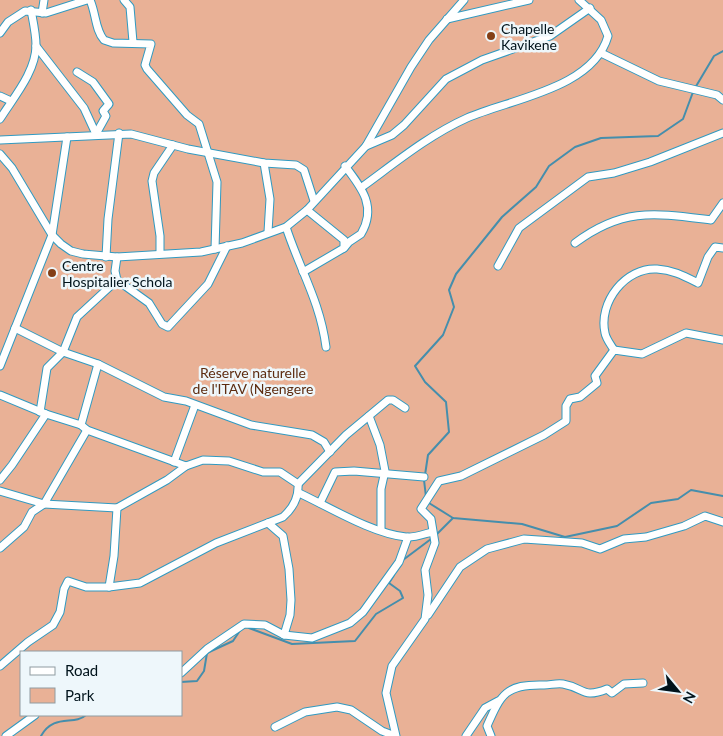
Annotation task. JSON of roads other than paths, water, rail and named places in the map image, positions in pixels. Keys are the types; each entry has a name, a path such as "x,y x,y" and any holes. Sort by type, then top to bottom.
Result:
{"street":[{"path":"42,13 44,0"},
{"path":"0,33 8,22 20,13 31,10 42,13 86,0 102,39 113,43 133,42 151,44 146,65 147,69 187,115 198,121 206,144 206,151 217,182 215,249"},
{"path":"124,0 130,7 133,42"},
{"path":"0,154 12,168 52,235 71,251 106,257 201,252 227,246 286,227 307,210 345,166 366,146 411,67 429,40 464,0"},
{"path":"447,19 529,0"},
{"path":"362,187 413,149 467,118 562,84 584,69 601,52 608,36 602,20 579,0"},
{"path":"366,146 392,135 404,125 446,79 482,60 550,36 590,8"},
{"path":"0,119 24,82 36,46 31,10"},
{"path":"36,46 84,108 96,134"},
{"path":"601,52 642,74 679,87 717,94 723,100"},
{"path":"77,72 92,82 109,104 103,111 106,116 96,134"},
{"path":"0,96 11,101"},
{"path":"106,257 108,219 119,133"},
{"path":"0,140 119,133 144,136 173,145 264,164 301,167 314,200"},
{"path":"498,266 519,228 588,177 614,173 650,162 723,133"},
{"path":"0,366 52,235 67,137"},
{"path":"160,253 160,236 152,181 154,174 173,145"},
{"path":"264,164 270,199 268,232"},
{"path":"303,272 344,248 349,242 362,234 369,208 362,187 345,166"},
{"path":"575,243 594,228 631,214 711,220 723,203"},
{"path":"307,210 344,240 344,248"},
{"path":"286,227 319,308 326,347"},
{"path":"117,257 115,271 117,280 149,304 162,324 168,327 208,284 227,246"},
{"path":"614,350 605,333 606,309 616,287 635,274 655,269 677,272 698,283 708,257 715,247 723,248"},
{"path":"0,480 12,465 43,413 47,368 63,352 76,317 117,280"},
{"path":"15,328 63,352 98,364 164,397 232,416 251,424 312,435 324,442 330,452"},
{"path":"614,350 642,354 686,333 723,340"},
{"path":"425,619 428,596 425,570 435,543 431,519 421,509 438,481 461,476 544,435 566,421 566,406 570,400 580,397 597,384 595,376 614,350"},
{"path":"80,425 98,364"},
{"path":"0,396 186,466"},
{"path":"298,484 330,452 388,400 393,400 405,408"},
{"path":"174,462 195,405"},
{"path":"369,416 382,451 385,475 381,489 380,530"},
{"path":"0,548 24,527 32,512 44,504 87,430"},
{"path":"0,492 44,504 117,508 167,480 186,466 203,460 229,460 263,472 280,472 298,484 299,493 291,510 283,517 268,524 260,524 216,543 150,579 109,587 86,587 68,581 64,589 60,612 53,625 28,642 0,666"},
{"path":"320,503 335,472 354,471 424,477"},
{"path":"299,493 360,524 393,535 408,537 432,532"},
{"path":"109,587 117,508"},
{"path":"396,736 386,693 392,666 460,567 487,549 524,540 582,543 600,550 624,539 646,537 684,526 706,516 723,522"},
{"path":"268,524 283,536 288,569 291,600 290,615 284,634"},
{"path":"182,672 206,649 244,624 265,625 284,634 312,638 350,623 363,612 398,562 408,537"},
{"path":"466,736 485,708 513,688 529,684 563,684 593,694 607,689 612,693 624,684 643,683"},
{"path":"491,736 487,726 498,700"},
{"path":"275,727 305,712 337,707 351,710 382,731 396,736"},
{"path":"6,736 34,716"}],"waterway":[{"path":"695,88 714,56 723,51"},
{"path":"425,475 428,455 449,432 446,402 425,382 415,366 443,335 454,307 449,290 456,274 502,217 536,187 549,166 575,147 601,138 658,136 683,119 693,92"},
{"path":"424,480 426,497"},
{"path":"429,503 453,518 522,524 565,537 617,526 651,503 678,499 691,490 723,496"},
{"path":"437,534 453,518"},
{"path":"403,560 431,539"},
{"path":"249,628 292,644 355,641 376,614 403,598 400,591 389,583 394,575"},
{"path":"182,682 197,681 204,671 207,653 233,641 241,629"},
{"path":"41,736 46,729 58,722 76,720 84,716"}],"place":[{"name":"Chapelle Kavikene","path":"491,36"},
{"name":"Centre Hospitalier Schola","path":"52,273"}],"park label":[{"name":"Réserve naturelle de l'ITAV (Ngengere","path":"253,380"}]}
